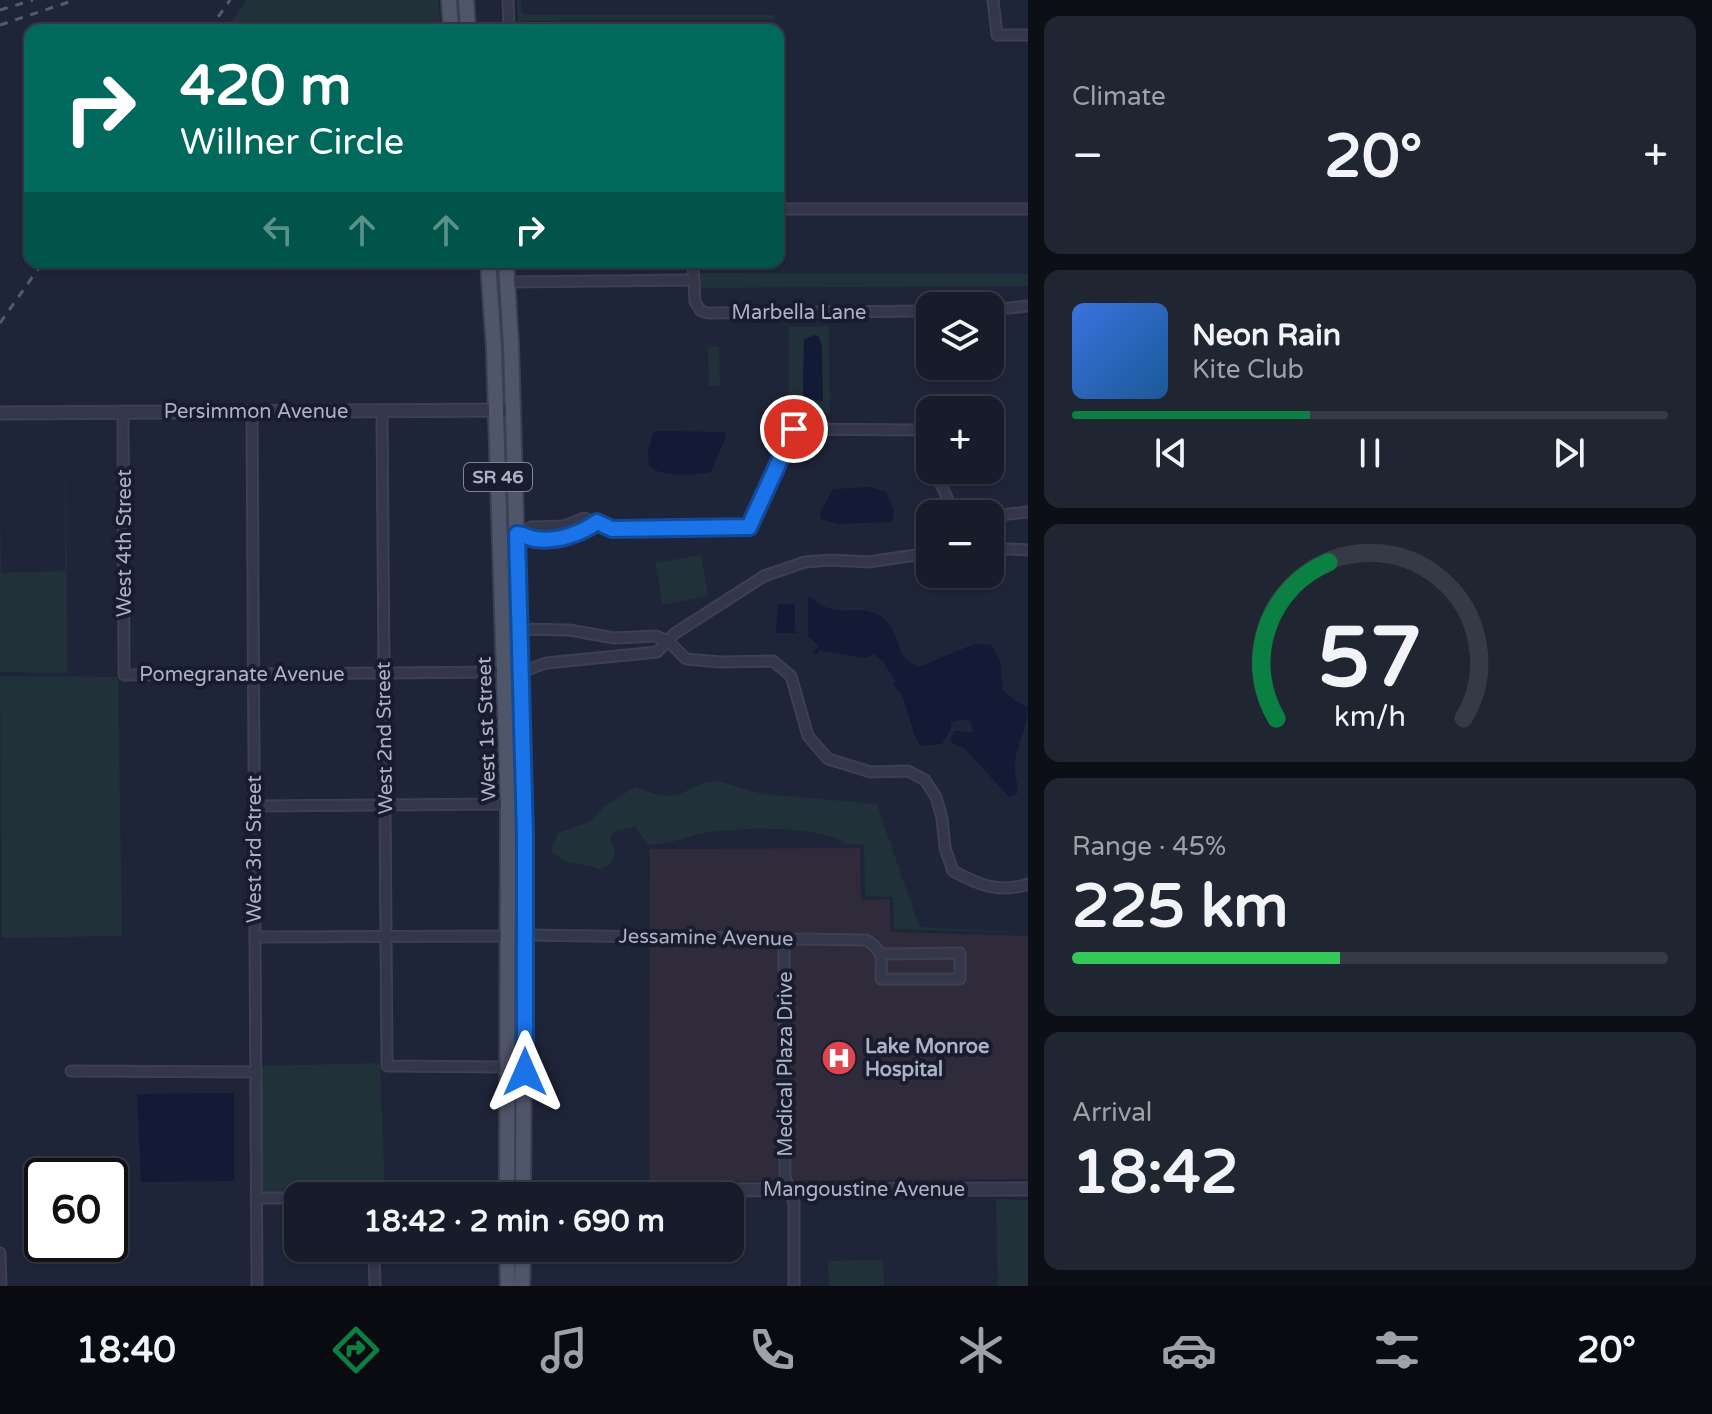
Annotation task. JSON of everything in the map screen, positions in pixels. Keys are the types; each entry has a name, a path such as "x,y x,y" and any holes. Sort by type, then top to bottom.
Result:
{"main road":[{"path":"449,0 451,24"},
{"path":"466,0 468,24"},
{"name":"West 1st Street","path":"488,268 496,410 508,804 507,1067 514,1182"},
{"name":"West 1st Street","path":"507,268 520,534 525,935 516,1182"},
{"path":"504,672 514,683 515,703 522,714"},
{"path":"508,871 514,887 514,919 525,935"},
{"path":"508,936 517,947 518,963 525,979"},
{"path":"507,1262 508,1286"},
{"path":"522,1286 523,1262"}],"street":[{"path":"508,0 509,24"},
{"path":"993,0 997,35 1028,35"},
{"path":"784,209 1028,209"},
{"path":"508,282 694,280 693,268"},
{"name":"Marbella Lane","path":"694,280 696,306 709,313 916,311"},
{"path":"1004,309 1028,306"},
{"name":"Persimmon Avenue","path":"0,413 513,410"},
{"name":"West 3rd Street","path":"252,411 257,1286"},
{"name":"West 2nd Street","path":"382,411 387,1066 507,1067"},
{"name":"West 4th Street","path":"123,412 124,675"},
{"path":"520,534 534,539 559,537 583,532 597,522 612,529 749,527 794,429 916,430"},
{"path":"1004,515 1028,512"},
{"path":"1004,549 1028,550"},
{"path":"521,672 546,663 657,652 674,634 764,576 805,562 868,562 916,555"},
{"path":"519,629 569,630 614,638 656,636 668,641 686,659 773,661 791,676 808,736 828,759 871,772 908,771 925,780 936,797 945,848 953,871 982,887 1019,887 1028,884"},
{"name":"Pomegranate Avenue","path":"124,675 504,672"},
{"path":"254,806 508,804"},
{"name":"Jessamine Avenue","path":"525,935 866,940 877,946 881,954 881,979 960,979 960,953 881,954"},
{"path":"255,937 508,936"},
{"name":"Medical Plaza Drive","path":"784,938 785,1177 794,1203 794,1286"},
{"path":"71,1071 256,1072"},
{"name":"Mangoustine Avenue","path":"744,1190 1028,1189"},
{"path":"256,1198 284,1198"},
{"path":"0,1253 1,1286"},
{"path":"374,1262 375,1286"}],"shaded area":[{"path":"247,0 438,0 440,24 229,24"},
{"path":"517,0 521,0 521,11 525,15 774,15 774,20 523,21 518,24"},
{"path":"644,273 1028,274 1028,286 699,288 698,276"},
{"path":"829,326 830,413 789,413 789,327"},
{"path":"708,347 719,347 720,386 709,386"},
{"path":"66,417 67,673 0,672 0,496 1,573 65,571"},
{"path":"701,555 708,596 663,605 655,563"},
{"path":"0,676 118,677 122,936 2,938"},
{"path":"717,781 762,794 877,804 919,927 1028,933 894,929 893,897 867,896 865,893 864,845 844,844 842,840 809,832 738,830 704,833 649,845 635,827 614,831 610,838 615,852 611,864 599,869 568,862 551,851 558,833 589,822 605,806 635,787 669,796"},
{"name":"Lake Monroe Hospital","path":"860,848 861,900 890,899 890,932 1028,936 1028,1179 649,1182 650,849"},
{"path":"380,1063 385,1182 284,1182 284,1193 261,1193 261,1066"},
{"path":"996,1199 1028,1200 1028,1286 998,1286"},
{"path":"883,1260 884,1286 829,1286 828,1261"}],"water":[{"path":"815,335 819,337 822,347 823,401 806,399 803,393 804,339"},
{"path":"724,432 726,437 711,472 670,474 649,466 648,452 653,433"},
{"path":"870,487 886,492 894,510 892,522 838,524 821,519 820,512 833,489"},
{"path":"808,596 832,609 867,611 878,615 890,625 905,657 919,667 974,644 991,645 1000,660 1003,690 1028,707 1015,761 1017,794 1009,797 965,749 950,742 954,731 973,732 971,722 966,719 951,722 951,729 942,744 921,746 902,695 893,684 895,681 883,661 873,654 866,658 820,651 816,655 813,653 819,646 808,636"},
{"path":"778,604 795,604 795,630 798,633 776,633"},
{"path":"234,1093 234,1181 141,1182 137,1094"}],"railway":[{"path":"0,10 33,0"},
{"path":"0,25 75,0"},
{"path":"213,24 230,0"},
{"path":"0,323 39,268"}],"place":[{"name":"Lake Monroe Hospital","path":"839,1058"}],"route":[{"path":"525,1072 525,836 517,534 534,539 559,537 583,532 597,522 612,529 749,527 794,429"}]}
